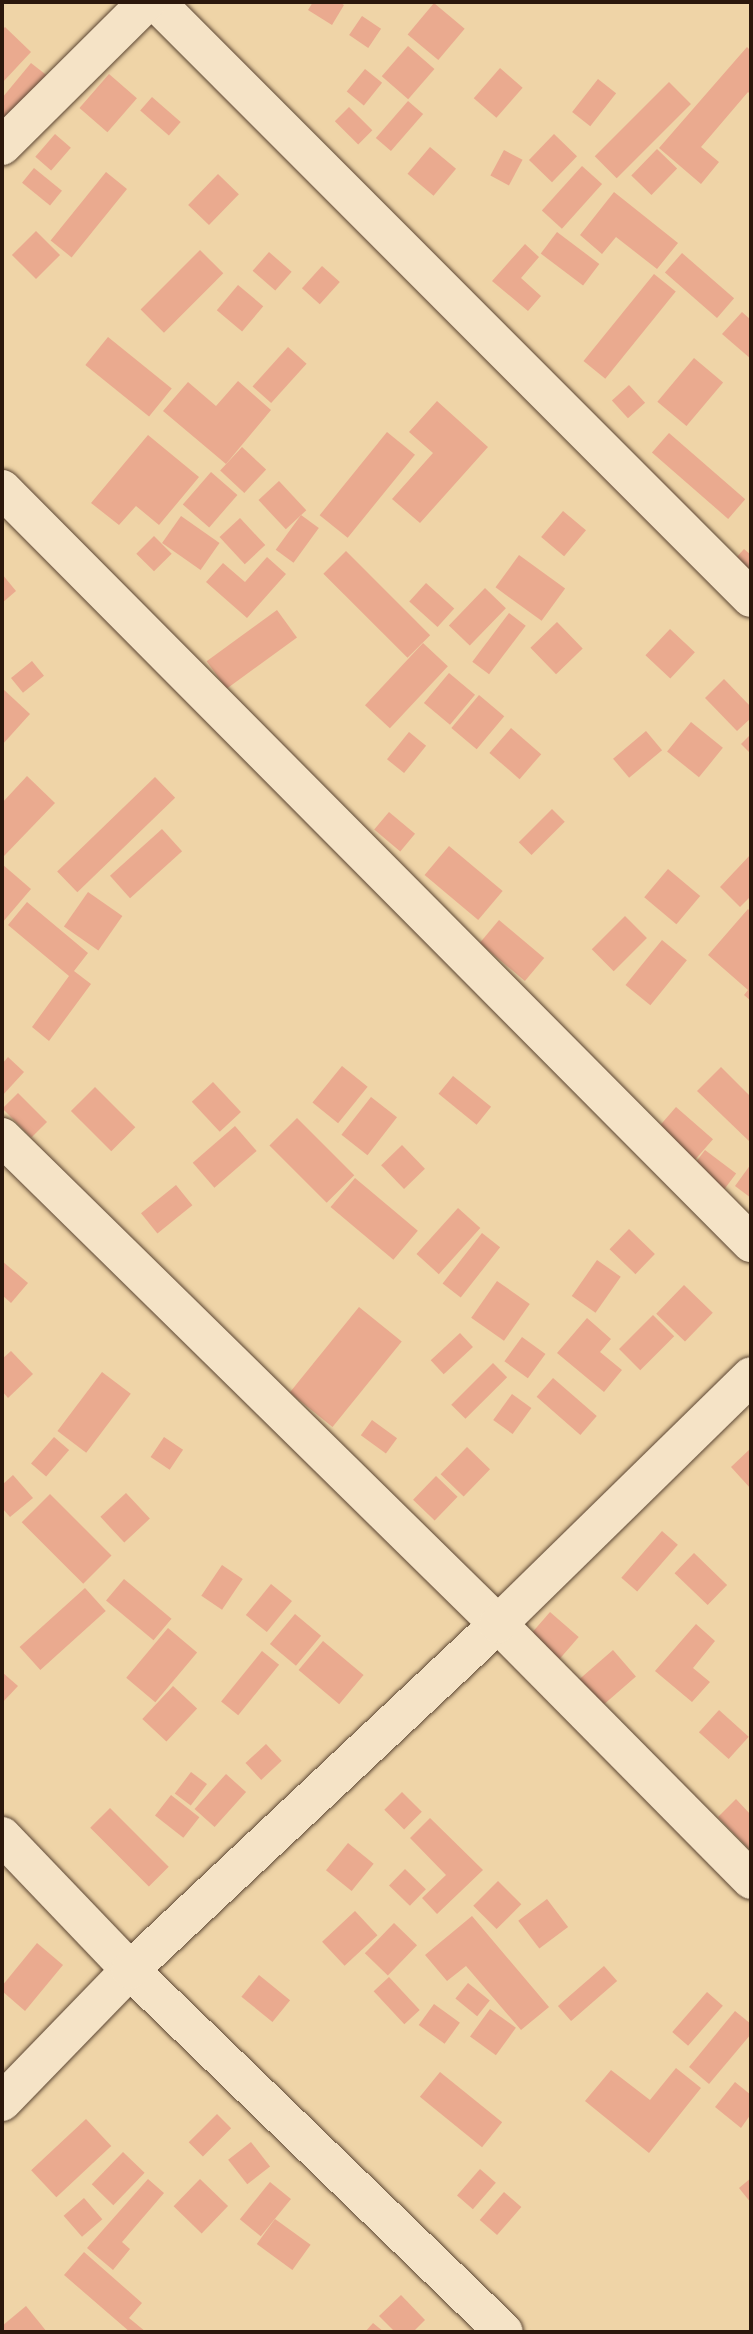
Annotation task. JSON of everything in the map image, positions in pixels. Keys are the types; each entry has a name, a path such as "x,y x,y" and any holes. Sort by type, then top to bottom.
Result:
{"street":[{"path":"2,146 146,2"},
{"path":"156,2 751,598"},
{"path":"2,489 751,1243"},
{"path":"2,1138 498,1624 751,1880"},
{"path":"2,2102 130,1970 498,1624 751,1377"},
{"path":"2,1836 130,1970 504,2332"}],"building":[{"path":"313,2 339,2 344,5 332,25 308,10"},
{"path":"434,3 465,29 438,60 408,34"},
{"path":"362,16 381,29 368,48 349,35"},
{"path":"5,27 31,52 2,83 2,30"},
{"path":"408,46 434,69 408,99 382,76"},
{"path":"747,47 751,51 751,95 748,92 701,147 719,162 701,184 659,148"},
{"path":"31,63 59,85 2,155 2,98"},
{"path":"500,68 523,88 496,118 474,98"},
{"path":"365,69 382,83 364,105 347,92"},
{"path":"109,74 137,98 107,132 79,108"},
{"path":"598,79 616,93 590,126 572,112"},
{"path":"669,82 691,104 617,178 595,156"},
{"path":"152,97 181,122 169,136 140,111"},
{"path":"408,101 423,114 391,151 376,138"},
{"path":"349,107 372,130 358,144 335,121"},
{"path":"55,134 71,148 51,170 35,157"},
{"path":"554,134 577,156 552,182 529,160"},
{"path":"430,147 456,169 434,196 408,174"},
{"path":"657,149 677,168 651,195 631,176"},
{"path":"504,150 523,160 509,185 490,176"},
{"path":"582,166 602,184 562,229 542,211"},
{"path":"34,168 62,191 50,205 22,183"},
{"path":"106,172 127,189 72,257 51,240"},
{"path":"218,174 239,194 209,225 188,205"},
{"path":"614,192 678,243 657,269 616,237 602,254 580,235"},
{"path":"36,231 60,255 36,279 12,255"},
{"path":"557,232 599,264 583,285 541,254"},
{"path":"525,244 539,257 521,278 541,296 528,311 492,281"},
{"path":"200,250 223,273 164,333 141,309"},
{"path":"269,252 292,272 275,291 253,271"},
{"path":"682,253 734,298 717,318 665,273"},
{"path":"322,266 340,282 320,304 302,288"},
{"path":"654,274 676,292 605,379 584,361"},
{"path":"238,285 263,306 242,331 217,310"},
{"path":"742,312 751,320 751,359 722,334"},
{"path":"108,337 172,389 149,417 85,365"},
{"path":"288,347 307,364 271,403 253,386"},
{"path":"694,358 723,382 686,426 657,402"},
{"path":"238,381 271,410 226,464 163,411 188,382 216,406"},
{"path":"629,385 645,403 628,418 612,400"},
{"path":"437,401 488,447 420,523 392,499 433,453 409,432"},
{"path":"387,432 415,455 348,538 320,515"},
{"path":"669,433 745,499 728,519 652,453"},
{"path":"148,435 199,477 159,525 136,506 119,525 91,503"},
{"path":"242,447 266,470 244,493 220,470"},
{"path":"211,472 237,495 209,527 183,504"},
{"path":"279,481 306,510 286,529 259,500"},
{"path":"563,511 586,530 564,556 541,537"},
{"path":"301,515 319,528 294,563 276,550"},
{"path":"181,516 220,543 201,570 162,543"},
{"path":"240,518 265,545 245,564 220,537"},
{"path":"154,536 172,554 154,571 136,554"},
{"path":"744,549 751,555 751,579 726,569"},
{"path":"346,551 430,635 408,658 323,574"},
{"path":"519,555 565,589 542,621 495,587"},
{"path":"267,557 286,574 247,618 206,582 223,563 245,582"},
{"path":"2,574 16,591 2,603"},
{"path":"426,583 454,608 438,627 409,602"},
{"path":"485,588 506,608 470,646 449,625"},
{"path":"277,610 297,638 227,689 207,661"},
{"path":"509,613 526,626 489,674 472,662"},
{"path":"557,622 583,649 556,674 530,648"},
{"path":"670,629 695,652 670,679 645,655"},
{"path":"423,643 448,666 390,728 365,705"},
{"path":"32,661 44,676 23,693 11,678"},
{"path":"449,673 475,695 450,725 424,703"},
{"path":"724,679 751,707 751,718 737,731 705,698"},
{"path":"2,688 30,714 2,745"},
{"path":"479,695 504,716 477,749 451,728"},
{"path":"691,722 723,748 699,777 667,752"},
{"path":"511,728 541,754 520,779 489,753"},
{"path":"646,731 662,750 629,778 613,759"},
{"path":"409,732 426,746 404,773 387,759"},
{"path":"751,734 751,754 741,744"},
{"path":"27,776 55,803 4,856 2,803"},
{"path":"155,777 175,798 77,892 57,871"},
{"path":"552,809 565,822 531,855 519,842"},
{"path":"389,812 415,834 400,851 374,830"},
{"path":"162,829 182,851 130,898 110,876"},
{"path":"449,846 503,891 478,920 425,875"},
{"path":"751,854 751,896 740,907 720,887"},
{"path":"2,864 31,889 2,923"},
{"path":"668,869 700,896 676,924 644,897"},
{"path":"88,892 122,916 98,950 64,926"},
{"path":"27,902 88,953 74,971 91,984 49,1041 32,1027 69,976 8,925"},
{"path":"748,909 751,912 751,1001 744,995 748,990 708,955"},
{"path":"625,916 647,938 614,971 592,949"},
{"path":"499,920 544,958 525,981 480,943"},
{"path":"662,940 687,960 650,1005 625,985"},
{"path":"8,1057 24,1072 2,1096 2,1064"},
{"path":"342,1066 368,1087 338,1123 312,1103"},
{"path":"721,1067 751,1097 751,1143 697,1091"},
{"path":"453,1076 491,1107 477,1125 439,1094"},
{"path":"213,1082 241,1112 220,1132 192,1102"},
{"path":"95,1087 135,1127 111,1151 71,1111"},
{"path":"18,1093 47,1122 31,1138 2,1109"},
{"path":"371,1097 397,1117 367,1155 341,1135"},
{"path":"676,1107 713,1139 687,1169 650,1136"},
{"path":"297,1118 354,1175 327,1203 269,1146"},
{"path":"235,1126 257,1151 214,1188 193,1163"},
{"path":"402,1145 425,1169 404,1189 381,1165"},
{"path":"705,1150 736,1173 722,1193 691,1169"},
{"path":"751,1164 751,1198 735,1186"},
{"path":"355,1178 418,1231 393,1260 331,1207"},
{"path":"176,1185 192,1205 157,1234 141,1213"},
{"path":"458,1208 480,1228 439,1274 417,1254"},
{"path":"629,1229 655,1254 635,1274 610,1249"},
{"path":"482,1233 500,1247 461,1298 443,1283"},
{"path":"597,1260 621,1277 596,1313 572,1296"},
{"path":"2,1261 28,1283 11,1303 2,1295"},
{"path":"497,1281 530,1304 504,1341 471,1318"},
{"path":"684,1285 713,1313 685,1342 656,1314"},
{"path":"359,1307 402,1342 333,1427 290,1392"},
{"path":"653,1315 674,1336 640,1370 619,1349"},
{"path":"587,1318 611,1339 600,1352 622,1370 604,1392 557,1353"},
{"path":"460,1333 473,1347 444,1374 431,1360"},
{"path":"522,1337 545,1354 528,1378 504,1361"},
{"path":"11,1351 33,1374 8,1398 2,1391 2,1359"},
{"path":"493,1363 507,1377 465,1419 451,1405"},
{"path":"102,1372 131,1394 86,1453 57,1431"},
{"path":"553,1378 597,1416 580,1435 537,1397"},
{"path":"512,1394 531,1408 513,1434 493,1420"},
{"path":"372,1420 397,1438 386,1454 361,1435"},
{"path":"54,1437 69,1450 46,1477 31,1463"},
{"path":"164,1437 183,1450 170,1470 151,1457"},
{"path":"467,1447 490,1469 464,1497 441,1474"},
{"path":"751,1448 751,1489 731,1467"},
{"path":"13,1475 33,1498 10,1517 2,1508 2,1485"},
{"path":"436,1476 458,1497 435,1521 413,1500"},
{"path":"126,1493 150,1519 124,1542 100,1517"},
{"path":"50,1494 112,1556 83,1584 22,1522"},
{"path":"662,1531 678,1545 637,1592 621,1578"},
{"path":"694,1553 727,1585 708,1605 675,1573"},
{"path":"222,1565 243,1579 222,1610 201,1596"},
{"path":"124,1579 171,1619 153,1640 106,1600"},
{"path":"271,1584 292,1601 267,1632 246,1615"},
{"path":"85,1588 106,1611 40,1670 20,1647"},
{"path":"550,1612 579,1637 549,1671 520,1646"},
{"path":"295,1614 321,1636 296,1666 270,1644"},
{"path":"696,1624 715,1641 693,1668 710,1682 692,1702 655,1671"},
{"path":"168,1628 197,1652 155,1702 126,1678"},
{"path":"323,1641 364,1675 339,1704 299,1670"},
{"path":"613,1650 636,1676 602,1706 579,1680"},
{"path":"262,1651 279,1665 238,1715 221,1702"},
{"path":"2,1672 18,1686 2,1703"},
{"path":"173,1686 197,1709 166,1741 142,1719"},
{"path":"719,1710 749,1737 729,1759 699,1732"},
{"path":"266,1744 282,1761 261,1780 246,1763"},
{"path":"191,1772 207,1784 191,1806 175,1794"},
{"path":"226,1774 246,1792 215,1827 195,1809"},
{"path":"402,1792 422,1812 404,1829 384,1810"},
{"path":"171,1795 199,1817 183,1838 155,1815"},
{"path":"736,1799 751,1815 751,1851 718,1817"},
{"path":"110,1808 169,1867 149,1886 90,1828"},
{"path":"430,1818 483,1870 437,1914 422,1898 446,1875 410,1838"},
{"path":"348,1843 374,1864 352,1891 326,1870"},
{"path":"405,1869 426,1889 410,1906 389,1886"},
{"path":"498,1881 521,1904 497,1929 473,1906"},
{"path":"547,1899 568,1927 539,1949 518,1921"},
{"path":"355,1911 378,1935 345,1966 322,1942"},
{"path":"472,1916 549,2007 521,2030 466,1966 447,1981 425,1955"},
{"path":"394,1923 417,1945 388,1975 365,1953"},
{"path":"37,1943 63,1965 25,2011 2,1991 2,1986"},
{"path":"604,1966 617,1981 571,2021 558,2006"},
{"path":"259,1975 290,2000 272,2022 241,1997"},
{"path":"389,1977 420,2010 404,2024 374,1991"},
{"path":"468,1983 490,2001 477,2016 455,1999"},
{"path":"707,1992 723,2006 688,2046 672,2032"},
{"path":"434,2004 460,2023 445,2044 419,2025"},
{"path":"490,2009 516,2028 496,2055 470,2037"},
{"path":"735,2011 751,2024 751,2034 709,2084 689,2067"},
{"path":"676,2068 701,2088 649,2153 585,2101 611,2070 650,2100"},
{"path":"440,2072 502,2122 482,2147 420,2097"},
{"path":"735,2082 751,2095 751,2114 741,2128 715,2107"},
{"path":"217,2114 231,2128 203,2156 189,2142"},
{"path":"86,2119 111,2146 56,2197 31,2170"},
{"path":"251,2142 270,2166 247,2184 228,2160"},
{"path":"123,2152 145,2173 113,2205 92,2184"},
{"path":"480,2169 496,2183 473,2209 457,2195"},
{"path":"751,2178 751,2203 739,2188"},
{"path":"148,2179 164,2193 122,2242 130,2249 113,2270 87,2248"},
{"path":"200,2179 228,2206 202,2233 174,2206"},
{"path":"270,2182 291,2199 261,2236 240,2219"},
{"path":"504,2192 521,2207 497,2235 480,2220"},
{"path":"84,2198 102,2219 82,2237 64,2216"},
{"path":"275,2219 311,2245 292,2270 257,2244"},
{"path":"84,2252 142,2303 129,2318 146,2332 130,2332 64,2275"},
{"path":"401,2295 425,2320 413,2332 395,2332 379,2316"},
{"path":"26,2306 47,2332 2,2332 2,2326"},
{"path":"373,2323 384,2332 365,2332"}]}
